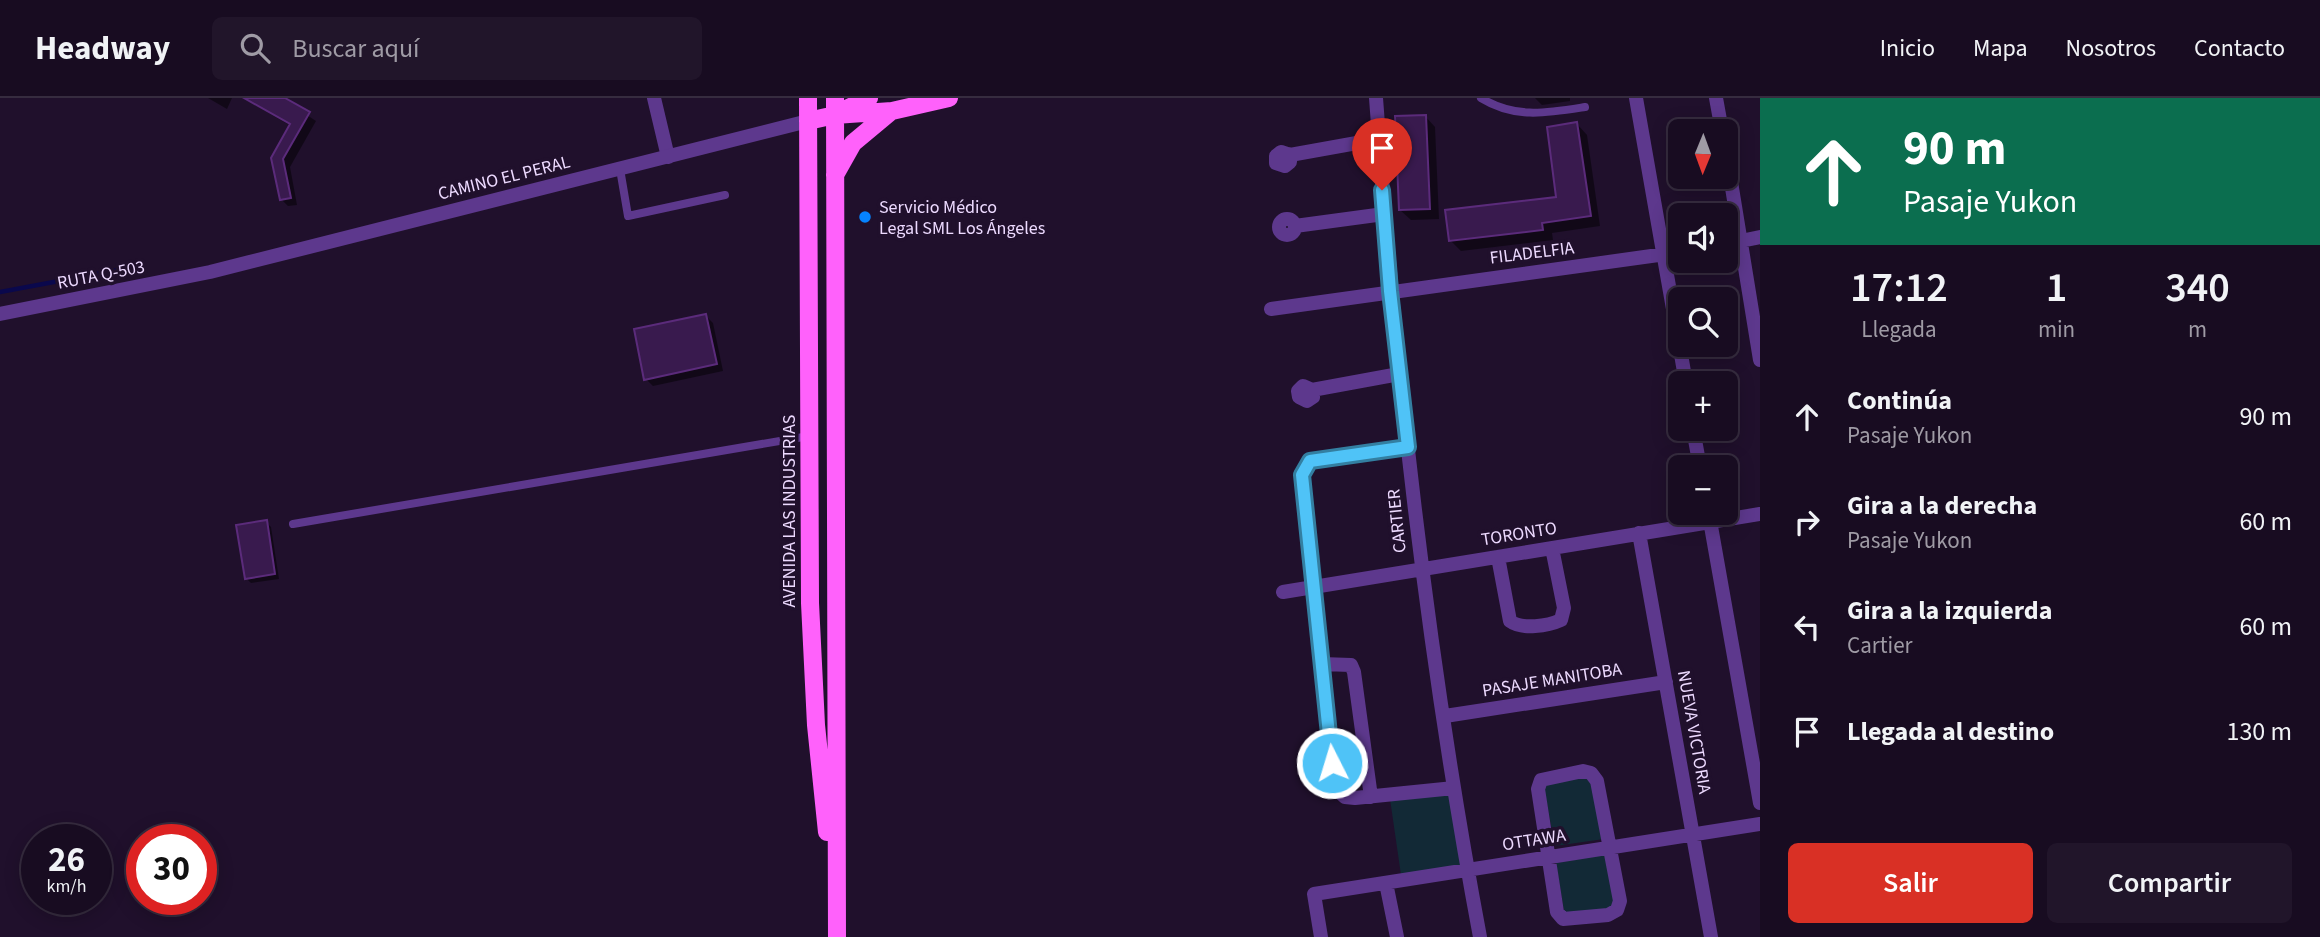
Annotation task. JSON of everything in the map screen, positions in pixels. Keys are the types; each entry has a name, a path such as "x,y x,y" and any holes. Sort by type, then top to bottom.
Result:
{"main road":[{"name":"AVENIDA LAS INDUSTRIAS","path":"808,98 812,672 837,930"},
{"path":"808,121 835,107 869,98"},
{"path":"835,107 892,111 949,98"},
{"name":"AVENIDA LAS INDUSTRIAS","path":"835,107 833,180 837,930"},
{"path":"833,180 858,138 892,111"}],"street":[{"path":"654,98 667,157"},
{"name":"CARTIER","path":"1376,98 1390,291 1422,569 1454,788 1480,937"},
{"path":"1636,98 1684,371"},
{"path":"1716,98 1720,119"},
{"name":"CAMINO EL PERAL","path":"210,272 808,121"},
{"path":"1290,155 1379,139"},
{"path":"1732,189 1760,360"},
{"path":"1295,226 1384,214"},
{"path":"1738,242 1760,237"},
{"name":"FILADELFIA","path":"1271,309 1668,254"},
{"name":"RUTA Q-503","path":"0,314 210,272"},
{"path":"1312,390 1399,374"},
{"path":"1408,447 1310,461 1304,466 1302,475 1334,787 1345,797 1371,797 1454,788"},
{"name":"TORONTO","path":"1738,515 1760,514"},
{"name":"TORONTO","path":"1283,592 1674,525"},
{"path":"1710,525 1760,803"},
{"name":"NUEVA VICTORIA","path":"1639,533 1711,937"},
{"path":"1498,556 1510,621 1521,626 1555,623 1561,620 1564,608 1552,548"},
{"path":"1322,664 1344,662 1351,665 1354,672 1371,797"},
{"name":"PASAJE MANITOBA","path":"1445,716 1666,682"},
{"path":"1591,773 1597,781 1611,848 1620,901 1618,910 1608,915 1563,919 1557,912 1551,857 1538,789 1541,780 1548,776 1591,773"},
{"name":"OTTAWA","path":"1321,937 1314,894 1760,824"},
{"path":"1386,883 1397,937"}],"lane":[{"path":"1481,98 1506,110 1527,114 1585,107"},
{"path":"620,169 628,216 725,195"},
{"path":"293,524 809,436"}],"shaded area":[{"path":"1590,775 1604,839 1555,846 1543,783"},
{"path":"1452,792 1464,866 1401,875 1390,799"},
{"path":"1603,855 1606,857 1616,907 1565,917 1556,863"}],"building":[{"path":"244,98 285,98 310,112 283,159 291,198 280,200 271,158 290,124"},
{"path":"1426,115 1430,209 1399,210 1395,116"},
{"path":"1577,122 1591,216 1542,223 1543,230 1449,241 1445,210 1556,197 1547,127"},
{"path":"706,314 717,364 644,380 634,329"},
{"path":"267,520 275,574 245,579 236,525"}],"waterway":[{"path":"0,292 134,267"}],"place":[{"name":"Servicio Médico Legal SML Los Ángeles","path":"865,217"}],"route":[{"path":"1332,763 1302,475 1304,466 1310,461 1408,447 1390,291 1382,190"}]}
